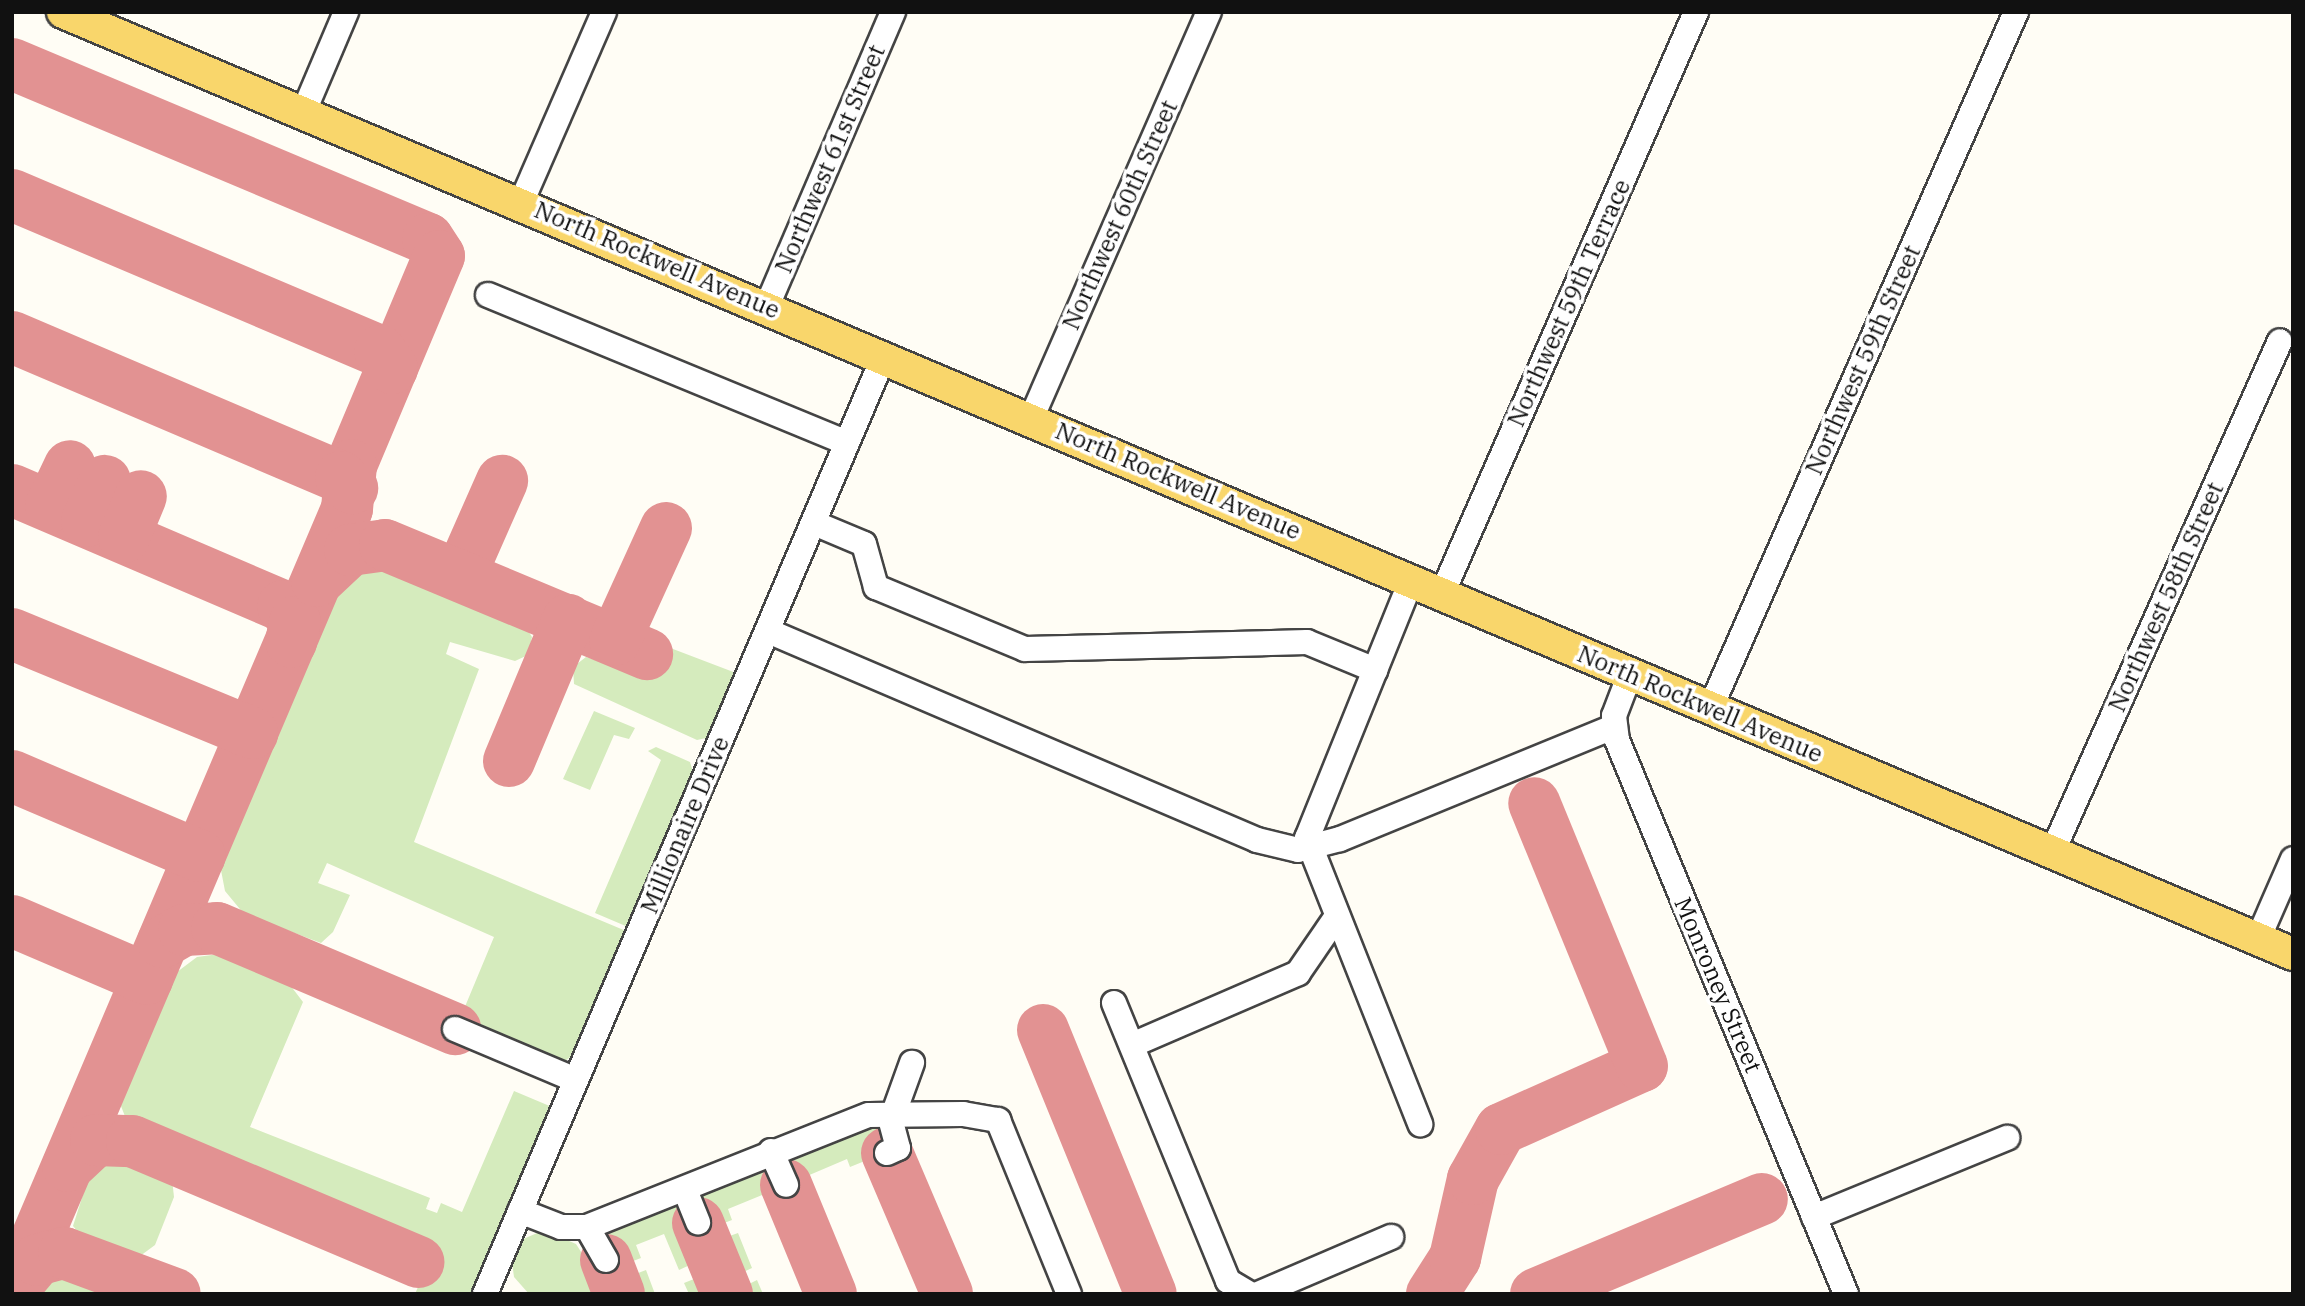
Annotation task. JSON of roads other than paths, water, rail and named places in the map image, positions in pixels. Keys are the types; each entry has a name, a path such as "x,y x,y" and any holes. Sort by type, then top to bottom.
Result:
{"main road":[{"name":"North Rockwell Avenue","path":"63,12 766,306 1710,709 2293,954"}],"street":[{"path":"304,111 346,12"},
{"path":"521,203 604,12"},
{"name":"Northwest 61st Street","path":"766,306 893,12"},
{"name":"Northwest 60th Street","path":"1031,419 1209,12"},
{"name":"Northwest 59th Terrace","path":"1442,594 1696,12"},
{"name":"Northwest 59th Street","path":"1710,709 2016,12"},
{"path":"488,295 847,443"},
{"name":"Northwest 58th Street","path":"2052,853 2280,341"},
{"name":"Millionaire Drive","path":"490,1292 520,1211 884,356"},
{"path":"814,523 864,544 876,587 1025,649 1307,642 1375,670"},
{"path":"1411,581 1309,828 1310,849 1420,1124"},
{"path":"768,631 1257,840 1310,849 1613,727 1630,674"},
{"name":"Monroney Street","path":"1613,727 1846,1294"},
{"path":"2258,939 2293,859"},
{"path":"1132,1045 1298,973 1337,916"},
{"path":"1114,1003 1228,1280 1250,1294"},
{"path":"455,1029 576,1080"},
{"path":"887,1153 898,1148 894,1112 912,1063"},
{"path":"520,1211 561,1227 587,1227 685,1190 771,1151 869,1115 931,1109 998,1120 1069,1294"},
{"path":"1814,1217 2007,1138"},
{"path":"771,1151 786,1185"},
{"path":"685,1190 698,1223"},
{"path":"587,1227 606,1260"},
{"path":"1258,1294 1391,1237"}]}
